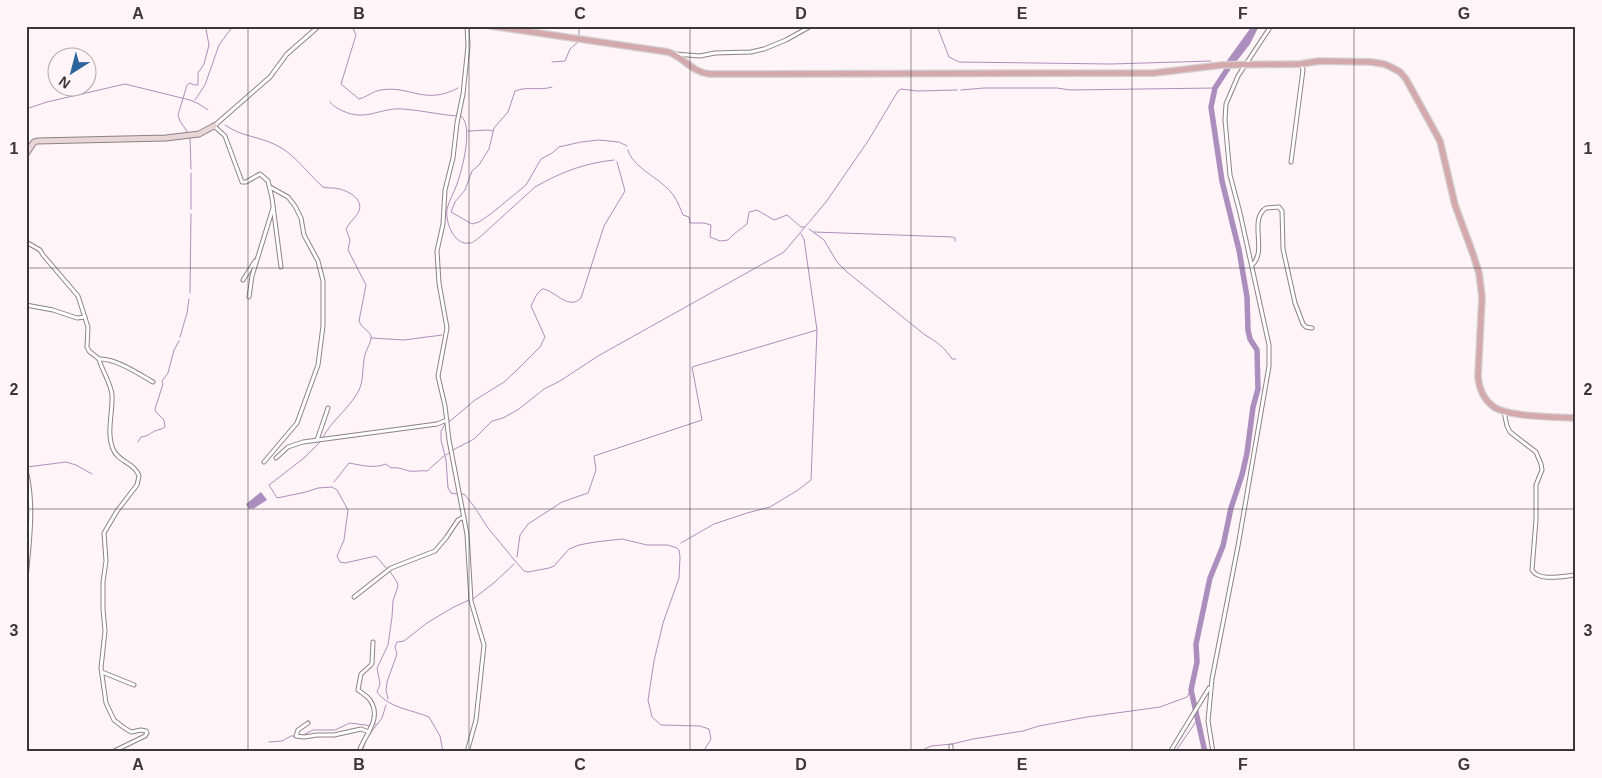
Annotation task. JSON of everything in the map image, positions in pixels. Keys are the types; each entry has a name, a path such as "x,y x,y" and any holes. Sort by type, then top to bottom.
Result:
{"main road":[{"path":"491,26 673,54 697,71 709,74 1154,73 1222,65 1300,64 1319,61 1376,62 1384,64 1403,75 1440,141 1455,205 1480,279 1482,298 1478,376 1480,386 1489,403 1504,412 1576,418"}],"street":[{"path":"26,154 34,142 37,141 166,138 199,134 214,126 270,77 287,54 318,26"},
{"path":"467,26 468,46 463,94 453,158 445,190 443,224 436,251 438,283 446,328 438,376 467,534 471,602 484,645 476,720 467,752"},
{"path":"673,54 700,56 764,49 786,40 811,26"},
{"path":"1213,752 1208,721 1211,686 1269,366 1269,346 1230,175 1225,120 1226,104 1238,76 1271,26"},
{"path":"1291,162 1303,70 1300,64"},
{"path":"214,126 225,136 242,182 246,182 260,174 266,178 273,207 281,267"},
{"path":"264,462 297,423 318,365 324,317 322,274 316,256 304,235 301,218 288,197 269,187"},
{"path":"249,297 252,276 273,207"},
{"path":"1252,265 1257,258 1260,215 1266,208 1279,207 1282,211 1284,248 1294,303 1303,324 1306,327 1312,328"},
{"path":"26,242 40,250 78,296 88,327 87,347 98,359 112,394 110,434 114,450 117,456 135,469 139,476 137,485 104,532 106,561 103,609 106,631 102,671 106,703 114,720 131,732 141,730 147,732 145,736 112,752"},
{"path":"243,280 258,256"},
{"path":"26,305 53,310 77,318 85,317"},
{"path":"98,359 103,358 116,363 153,382"},
{"path":"317,440 328,408"},
{"path":"1504,412 1510,432 1536,452 1541,464 1542,470 1536,485 1536,520 1532,570 1536,576 1542,577 1576,575"},
{"path":"276,458 294,445 317,440 437,424 447,420"},
{"path":"26,470 30,496 30,529 26,579"},
{"path":"354,598 391,568 435,551 458,520 464,518"},
{"path":"359,752 374,722 375,712 372,702 358,690 361,674 371,665 373,642"},
{"path":"102,671 134,684"},
{"path":"1170,752 1211,686"},
{"path":"308,723 298,730 296,736 304,738 316,735 334,735 361,729 369,732"},
{"path":"951,746 951,752"}],"shaded area":[{"path":"1252,26 1259,26 1250,44 1236,62 1226,62"},
{"path":"261,492 267,500 253,509 249,509 246,504"}],"waterway":[{"path":"188,133 178,115 187,85 190,83 198,85 198,73 204,64 209,45 206,26"},
{"path":"195,100 205,85 219,45 233,26"},
{"path":"352,26 356,35 341,84 359,99 381,90 391,89 436,95 458,88"},
{"path":"579,26 579,36"},
{"path":"937,26 949,57 959,62 1111,64 1211,61"},
{"path":"552,62 565,61 570,49 578,42"},
{"path":"1205,752 1191,690 1197,662 1196,644 1210,578 1223,546 1231,508 1242,475 1253,407 1258,389 1257,350 1250,339 1248,330 1247,297 1239,250 1222,181 1211,107 1215,88 1232,62"},
{"path":"26,109 47,102 125,84 190,100 208,110"},
{"path":"552,87 515,91 508,112 494,128 489,149 479,165 472,171 465,190 455,202 451,212 472,224 479,222 526,185 541,159 559,147 599,140 619,142 627,146"},
{"path":"961,90 984,88 1057,88 1070,90 1215,88"},
{"path":"453,450 474,439 492,421 503,418 519,409 544,389 560,381 598,356 784,252 826,202 868,141 898,91 901,89 917,91 957,90"},
{"path":"330,102 343,111 359,115 403,109 457,116"},
{"path":"461,116 465,121 467,129 466,148 447,214 452,232 459,241 464,243 474,242 535,187 573,169 593,163 614,160"},
{"path":"225,125 283,149 323,187 344,190 354,196 359,203 358,213 346,229 350,240 348,250 366,285 359,321 371,335 371,338 365,355 362,382 359,390 351,403 323,437"},
{"path":"468,131 493,131"},
{"path":"190,137 191,169"},
{"path":"628,150 630,156 639,166 670,191 683,215 689,217 690,223 711,225 710,237 720,241 728,240 747,224 749,212 757,210 774,220 787,215 801,227 805,227"},
{"path":"449,422 475,400 504,382 540,347 545,337 531,306 542,289 567,301 572,302 581,298 604,226 625,191 617,162"},
{"path":"191,173 191,209"},
{"path":"190,293 191,214"},
{"path":"809,229 824,240 837,262 847,272 940,345 952,359 956,359"},
{"path":"814,232 953,237 955,241"},
{"path":"681,543 714,524 770,507 811,480 817,330 804,239 801,234"},
{"path":"180,337 189,299"},
{"path":"517,557 520,535 528,524 562,502 588,493 596,470 594,456 702,420 692,367 817,330"},
{"path":"371,338 404,340 442,335"},
{"path":"138,442 141,437 165,427 164,420 155,409 163,384 162,381 168,373 174,350 179,341"},
{"path":"445,424 441,431 441,440 446,460 448,488 451,493 457,494"},
{"path":"322,440 304,458 269,485 277,498 318,488 332,487 337,490 348,510 344,540 337,556 340,562 345,563 376,556 387,569"},
{"path":"334,482 349,463 363,466 386,464 391,468 427,471 444,456"},
{"path":"27,467 66,462 92,474"},
{"path":"460,493 465,495 476,509"},
{"path":"477,511 488,528 516,562 524,571 528,572 554,566 569,549 595,542 622,539 647,545 668,545 679,550 679,578 663,623 654,661 648,700 652,717 661,725 700,726 709,729 711,739 703,752"},
{"path":"26,529 26,542"},
{"path":"473,599 514,564"},
{"path":"389,570 398,586 393,601 388,645 377,668 380,684 377,692 394,705 429,717 440,736 443,752"},
{"path":"388,699 387,682 397,654 395,647 397,642 404,641 427,623 469,600"},
{"path":"918,752 931,746 1023,731 1087,717 1160,707 1187,697 1191,690"},
{"path":"369,735 382,718 386,705"},
{"path":"1175,752 1198,719"},
{"path":"303,735 313,730 335,730 350,723 372,726 376,724"},
{"path":"269,742 282,741 295,736"},
{"path":"362,752 365,743"}]}
